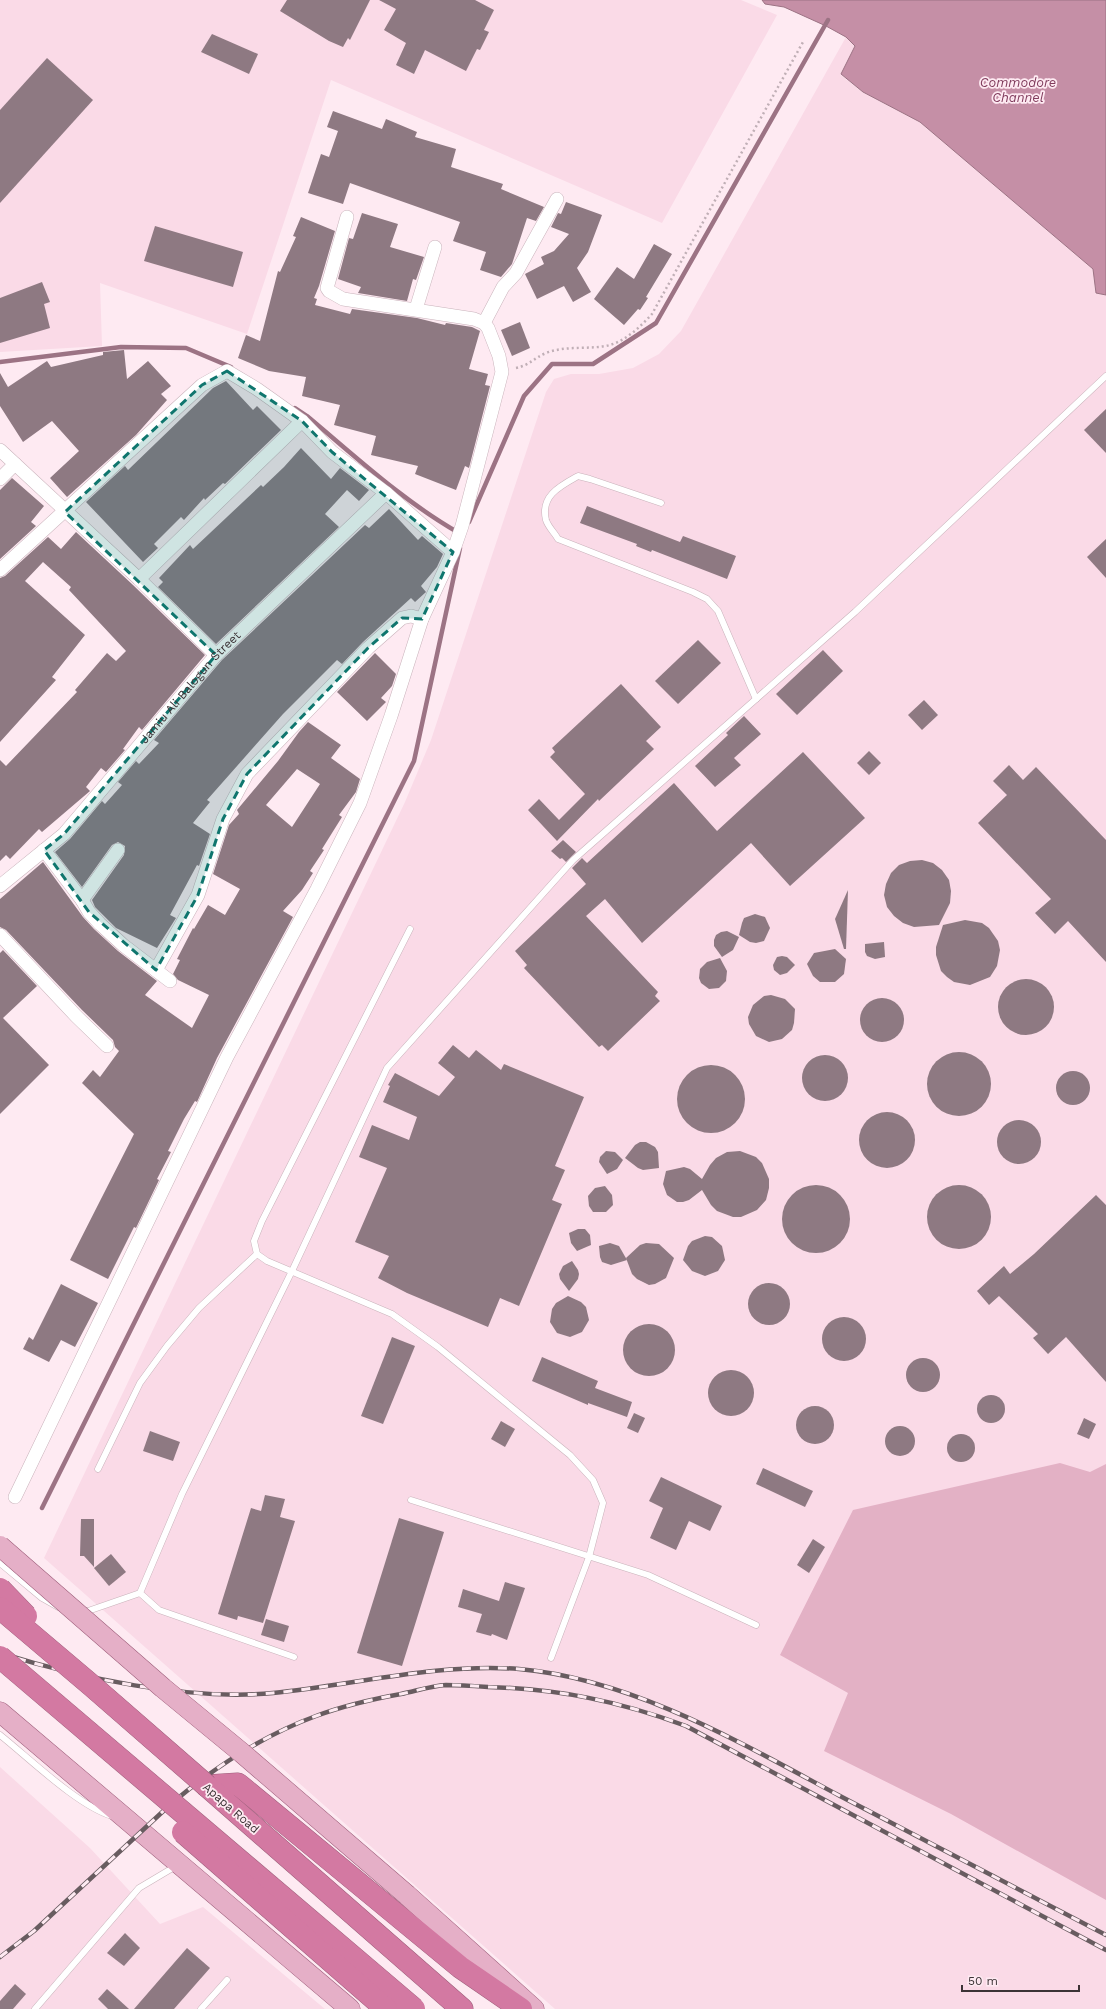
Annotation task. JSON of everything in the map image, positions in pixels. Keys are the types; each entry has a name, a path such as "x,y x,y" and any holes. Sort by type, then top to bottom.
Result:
{"highway":[{"path":"0,1589 91,1685"},
{"name":"Apapa Road","path":"0,1608 91,1685 462,2009"},
{"path":"0,1657 414,2009"},
{"path":"0,1667 59,1708"},
{"path":"83,1727 174,1824 386,2009"},
{"path":"207,1786 238,1784 460,1967 521,2009"}],"main road":[{"path":"0,1546 163,1688 242,1752 407,1895 534,2009"},
{"path":"0,1712 350,2009"}],"street":[{"path":"484,323 503,287 516,272 557,199"},
{"path":"15,1498 227,1057 317,889 360,803 391,716 422,619 453,552 460,531 502,372 499,356 488,328 484,323 474,319 416,309 343,299 329,291 327,288 347,217"},
{"path":"416,309 435,247"},
{"path":"0,570 202,385 227,371 257,389 302,421 332,452 386,494 453,552"},
{"path":"139,579 302,421"},
{"path":"0,450 65,512 139,579 216,655"},
{"path":"0,479 15,464"},
{"name":"Jamiu Ali Balogun Street","path":"0,886 64,834 216,655 386,494"},
{"path":"156,970 198,895 223,819 247,774 363,653 402,618 411,616 422,619"},
{"path":"44,850 82,900 89,912 100,924 123,945 170,981"},
{"path":"82,900 118,850"},
{"path":"0,935 76,1016 107,1046"}],"lane":[{"path":"0,1563 42,1598 60,1609 88,1610 140,1593 182,1494 292,1271 387,1068 573,860 854,612 1106,376"},
{"path":"661,503 578,476 551,493 545,507 546,521 558,539 707,599 718,611 756,698"},
{"path":"410,929 262,1222 254,1241 256,1254 267,1261 392,1314 438,1347 570,1455 593,1480 603,1503 589,1557 551,1658"},
{"path":"98,1469 140,1383 167,1346 199,1308 256,1254"},
{"path":"411,1500 648,1575 756,1625"},
{"path":"140,1593 159,1610 294,1656"},
{"path":"0,1735 78,1798 104,1814 127,1821"},
{"path":"35,2009 139,1888 178,1864"},
{"path":"201,2009 227,1980"}],"path":[{"path":"502,372 527,365 546,353 576,347 610,345 640,328 652,314 803,42"}],"highlighted area":[{"path":"227,371 302,421 332,452 453,552 422,619 402,618 368,648 247,774 223,819 198,895 156,970 89,912 44,850 64,834 216,655 65,512 202,385"}],"shaded area":[{"path":"0,0 741,0 777,15 662,223 331,80 247,334 100,283 102,346 0,352"},
{"path":"846,37 855,46 841,75 863,92 920,122 1094,270 1096,293 1106,295 1106,2009 555,2009 44,1558 405,802 431,740 546,392 554,379 571,374 599,374 633,368 659,354 681,331"},
{"path":"1060,1463 1090,1472 1106,1464 1106,1900 951,1814 824,1751 848,1693 780,1655 853,1510"},
{"path":"0,1767 90,1848 160,1924 203,1907 325,2009 0,2009"}],"water":[{"name":"Commodore Channel","path":"762,0 1106,0 1106,295 1096,293 1093,269 920,122 863,92 841,74 855,46 846,37 784,7 765,4"}],"building":[{"path":"287,0 370,0 350,40 348,38 343,47 329,41 280,11"},
{"path":"379,0 475,0 494,10 484,30 489,32 480,50 477,49 466,71 425,50 414,74 396,65 406,43 384,30 396,9"},
{"path":"212,34 258,54 249,74 201,52"},
{"path":"47,58 93,100 0,203 0,110"},
{"path":"333,111 382,129 386,119 417,132 415,137 456,149 451,167 503,184 501,189 544,207 536,221 527,218 512,264 501,277 480,270 486,252 453,241 460,222 350,183 343,204 308,193 321,154 329,157 338,131 327,127"},
{"path":"566,202 602,215 588,252 577,268 591,292 573,302 564,286 537,299 525,274 544,264 541,257 554,251 569,234 551,227 558,213 561,214"},
{"path":"362,213 398,224 390,247 424,257 416,280 413,279 407,301 358,293 361,287 338,279 349,238 353,239"},
{"path":"301,217 335,231 314,298 317,299 315,305 350,314 352,309 417,318 445,325 446,323 472,327 480,331 469,369 488,374 485,385 490,386 469,468 465,466 456,490 415,474 418,466 371,455 376,436 334,425 340,405 302,396 306,377 269,371 238,358 246,335 260,341 278,271 280,272 296,237 293,236"},
{"path":"155,226 243,252 233,287 144,261"},
{"path":"654,244 672,254 646,297 648,298 640,310 638,309 624,325 594,299 617,267 634,279"},
{"path":"42,282 50,302 44,304 50,328 0,343 0,298"},
{"path":"520,322 530,348 512,356 501,330"},
{"path":"124,350 127,379 148,361 171,386 161,394 167,400 136,435 67,497 50,478 79,451 52,421 23,442 0,406 0,373 8,387 47,361 51,367 103,355 103,352"},
{"path":"226,381 253,410 257,406 281,430 225,484 223,483 205,500 204,498 184,520 181,517 154,544 158,548 143,562 86,502 125,466 128,470 213,388"},
{"path":"1106,409 1106,453 1084,430"},
{"path":"301,448 331,479 340,468 369,490 359,501 347,490 325,514 339,527 216,644 158,587 163,582 159,578 190,545 193,549 261,485 263,487"},
{"path":"12,478 44,506 31,522 36,526 0,559 0,490"},
{"path":"587,506 680,542 683,536 736,556 727,579 652,550 651,552 636,546 637,544 580,523"},
{"path":"389,509 418,540 422,536 443,554 437,567 421,586 426,592 415,602 411,598 363,642 342,664 337,660 283,714 207,800 210,802 193,823 210,834 199,866 197,865 170,915 176,918 157,948 116,928 95,907 92,900 124,855 125,846 118,842 112,845 82,887 55,852 70,839 102,801 105,804 122,785 118,782 136,761 139,764 159,743 154,740 222,660 365,525 369,528"},
{"path":"76,532 205,655 142,730 139,727 123,749 125,750 106,772 101,768 86,787 90,791 42,832 39,829 10,859 6,855 0,861 0,760 6,766 77,692 75,690 107,653 116,661 126,651 69,590 71,587 43,562 25,581 85,635 52,677 56,680 0,742 0,578 5,576 48,537 61,549"},
{"path":"1106,539 1106,578 1087,557"},
{"path":"698,640 721,663 678,704 655,681"},
{"path":"823,650 843,671 797,715 776,694"},
{"path":"375,653 396,674 392,686 381,698 386,702 367,721 337,692"},
{"path":"621,684 661,727 646,741 654,749 599,801 598,799 557,841 528,810 539,799 559,820 585,794 550,757 555,752 552,748"},
{"path":"924,700 938,715 922,730 908,715"},
{"path":"744,716 761,734 734,758 741,765 715,787 695,766 728,735 726,733"},
{"path":"308,722 341,745 331,758 360,779 356,792 339,815 342,817 322,849 324,850 310,871 313,873 302,890 283,911 293,917 217,1058 197,1102 195,1101 184,1119 168,1151 171,1152 157,1179 159,1180 136,1228 134,1227 108,1279 70,1260 134,1134 82,1083 93,1070 100,1077 119,1051 115,1047 113,1040 82,1010 6,930 0,927 0,899 43,862 83,917 94,929 118,951 157,981 145,995 192,1028 209,995 178,980 173,974 180,960 177,959 193,928 194,929 208,905 225,915 240,889 213,874 229,825 239,814 237,810 278,761","holes":["297,769 320,784 292,827 266,805"]},
{"path":"869,751 881,763 869,775 857,763"},
{"path":"803,752 865,818 790,886 751,843 642,943 605,899 586,916 658,992 655,996 660,1001 608,1051 602,1045 599,1047 524,968 527,965 515,951 586,884 572,868 582,858 587,863 674,783 717,831"},
{"path":"1009,765 1023,780 1036,767 1106,840 1106,962 1068,921 1055,934 1035,913 1051,899 978,823 1007,795 993,781"},
{"path":"563,840 576,852 566,862 551,851"},
{"path":"922,860 933,863 942,870 949,880 951,891 950,903 939,925 914,927 903,923 894,916 887,907 884,895 886,884 891,873 899,865 910,861"},
{"path":"848,890 846,949 844,949 835,919"},
{"path":"755,914 765,917 770,928 764,941 756,943 750,942 739,935 744,918"},
{"path":"965,920 982,923 989,928 998,941 1000,950 997,966 990,977 970,985 954,982 947,977 941,971 936,955 936,947 943,925"},
{"path":"727,931 739,937 733,950 722,957 714,946 714,940 716,935"},
{"path":"884,942 885,957 875,959 867,956 865,952 865,944"},
{"path":"835,949 846,959 844,974 835,982 820,982 813,976 807,964 814,953"},
{"path":"3,950 37,986 3,1018 49,1065 0,1114 0,953"},
{"path":"777,957 787,957 795,965 787,973 780,975 774,970 773,965"},
{"path":"720,958 727,971 726,981 719,988 709,989 701,983 699,978 700,969 707,962"},
{"path":"1026,979 1037,981 1046,987 1052,996 1054,1007 1052,1018 1046,1027 1037,1033 1026,1035 1015,1033 1006,1027 1000,1018 998,1007 1000,996 1006,987 1015,981"},
{"path":"771,995 785,999 795,1009 792,1030 782,1039 769,1042 756,1036 749,1024 748,1017 753,1005 764,996"},
{"path":"878,998 886,998 898,1004 904,1016 904,1024 898,1036 886,1042 878,1042 866,1036 860,1024 860,1016 866,1004"},
{"path":"453,1045 469,1058 476,1050 501,1070 504,1064 584,1097 555,1166 565,1170 552,1200 562,1204 519,1306 500,1298 488,1327 407,1293 378,1278 389,1256 355,1242 387,1168 359,1157 372,1125 409,1140 417,1117 383,1102 390,1086 388,1085 395,1073 439,1096 455,1077 438,1063"},
{"path":"959,1052 977,1058 985,1066 991,1084 985,1102 977,1110 959,1116 941,1110 933,1102 927,1084 933,1066 941,1058"},
{"path":"825,1055 838,1059 844,1065 848,1078 844,1091 838,1097 825,1101 812,1097 806,1091 802,1078 806,1065 812,1059"},
{"path":"711,1065 724,1068 735,1075 742,1086 745,1099 742,1112 735,1123 724,1130 711,1133 698,1130 687,1123 680,1112 677,1099 680,1086 687,1075 698,1068"},
{"path":"1076,1071 1083,1073 1088,1078 1090,1088 1088,1098 1083,1103 1070,1105 1063,1103 1058,1098 1056,1085 1058,1078 1063,1073"},
{"path":"887,1112 898,1114 907,1120 913,1129 915,1140 913,1151 907,1160 898,1166 887,1168 876,1166 867,1160 861,1151 859,1140 861,1129 867,1120 876,1114"},
{"path":"1015,1120 1023,1120 1035,1126 1041,1138 1041,1146 1035,1158 1023,1164 1015,1164 1003,1158 997,1146 997,1138 1003,1126"},
{"path":"640,1142 646,1142 655,1147 658,1152 659,1168 643,1170 625,1158 635,1145"},
{"path":"606,1151 615,1152 623,1160 617,1169 607,1174 599,1162 600,1157"},
{"path":"740,1151 756,1157 762,1163 769,1179 769,1188 766,1200 757,1210 741,1217 733,1217 717,1211 711,1205 702,1190 689,1200 683,1202 677,1202 667,1195 663,1184 666,1171 684,1167 690,1169 702,1179 716,1158 727,1152"},
{"path":"816,1185 829,1188 840,1195 847,1206 850,1219 847,1232 840,1243 829,1250 816,1253 803,1250 792,1243 785,1232 782,1219 785,1206 792,1195 803,1188"},
{"path":"959,1185 971,1187 982,1194 989,1205 991,1217 989,1229 982,1240 971,1247 959,1249 947,1247 936,1240 929,1229 927,1217 929,1205 936,1194 947,1187"},
{"path":"605,1186 612,1195 613,1205 606,1212 593,1212 589,1206 588,1196 595,1188"},
{"path":"1096,1195 1106,1205 1106,1382 1066,1337 1048,1354 1033,1338 1038,1334 999,1296 989,1305 977,1291 1004,1266 1010,1274 1034,1254"},
{"path":"578,1229 585,1229 590,1235 591,1245 577,1251 571,1243 569,1233"},
{"path":"705,1236 712,1237 722,1246 725,1260 718,1271 705,1276 692,1271 683,1260 688,1246 692,1241"},
{"path":"610,1243 619,1246 627,1260 611,1265 602,1262 599,1246"},
{"path":"646,1243 659,1244 674,1258 666,1278 655,1284 649,1285 637,1279 632,1274 626,1258 640,1245"},
{"path":"572,1261 579,1274 578,1279 569,1291 560,1279 559,1274 563,1266"},
{"path":"769,1283 784,1289 790,1304 784,1319 769,1325 754,1319 748,1304 754,1289"},
{"path":"61,1284 98,1303 75,1347 61,1340 49,1362 23,1349 29,1337 33,1340"},
{"path":"568,1296 581,1302 586,1307 589,1320 582,1332 570,1337 557,1333 550,1322 552,1309 556,1303"},
{"path":"840,1317 848,1317 853,1318 860,1323 865,1330 865,1348 860,1355 853,1360 840,1361 832,1358 825,1351 822,1343 822,1335 825,1327 832,1320"},
{"path":"649,1324 659,1326 667,1332 673,1340 675,1350 673,1360 667,1368 659,1374 649,1376 639,1374 631,1368 625,1360 623,1350 625,1340 631,1332 639,1326"},
{"path":"392,1337 415,1346 383,1424 361,1416"},
{"path":"542,1357 598,1381 595,1388 632,1402 627,1417 588,1403 588,1405 532,1381"},
{"path":"920,1358 926,1358 935,1363 939,1369 939,1381 935,1387 926,1392 920,1392 911,1387 906,1378 906,1372 911,1363"},
{"path":"731,1370 744,1374 750,1380 754,1393 750,1406 744,1412 731,1416 718,1412 712,1406 708,1393 712,1380 718,1374"},
{"path":"991,1395 1001,1399 1005,1409 1001,1419 991,1423 981,1419 977,1409 981,1399"},
{"path":"811,1406 819,1406 829,1411 833,1418 833,1432 829,1439 819,1444 811,1444 801,1439 799,1436 796,1429 796,1421 801,1411 804,1409"},
{"path":"634,1413 645,1418 638,1433 627,1428"},
{"path":"1084,1418 1096,1424 1089,1439 1077,1434"},
{"path":"501,1421 515,1429 505,1447 491,1439"},
{"path":"900,1426 911,1430 915,1441 911,1452 900,1456 889,1452 885,1441 889,1430"},
{"path":"150,1431 180,1442 173,1461 143,1451"},
{"path":"961,1434 971,1438 975,1448 971,1458 961,1462 951,1458 947,1448 951,1438"},
{"path":"763,1468 813,1491 805,1507 756,1484"},
{"path":"661,1477 722,1506 710,1531 689,1521 676,1550 650,1538 663,1508 649,1501"},
{"path":"265,1495 285,1499 280,1517 295,1521 263,1623 238,1616 237,1620 218,1614 251,1508 261,1511"},
{"path":"399,1518 444,1532 402,1666 357,1653"},
{"path":"81,1519 94,1519 94,1567 84,1556 80,1556"},
{"path":"813,1539 825,1547 809,1573 797,1565"},
{"path":"111,1554 126,1572 109,1586 94,1568"},
{"path":"505,1582 525,1588 507,1640 492,1634 491,1636 476,1632 482,1614 458,1607 463,1589 499,1601"},
{"path":"266,1619 289,1626 284,1642 261,1635"},
{"path":"125,1933 140,1948 124,1966 107,1953"},
{"path":"187,1948 210,1968 174,2009 134,2009"},
{"path":"15,1984 26,1994 13,2009 0,2009 0,2001"},
{"path":"107,1989 129,2009 108,2009 98,1999"}],"waterway":[{"path":"469,522 524,396 552,364 593,364 656,323 828,20"},
{"path":"0,362 121,347 186,348 231,367"},
{"path":"295,408 307,416 399,493 459,533"},
{"path":"42,1508 414,761 460,548"}],"railway":[{"path":"0,1653 99,1679 206,1694 240,1695 273,1693 457,1669 519,1669 561,1675 603,1686 645,1700 685,1716 725,1735 1106,1935"},
{"path":"0,1957 34,1931 172,1803 205,1777 259,1742 326,1712 429,1687 446,1685 539,1690 588,1698 613,1703 686,1726 1106,1950"}]}
